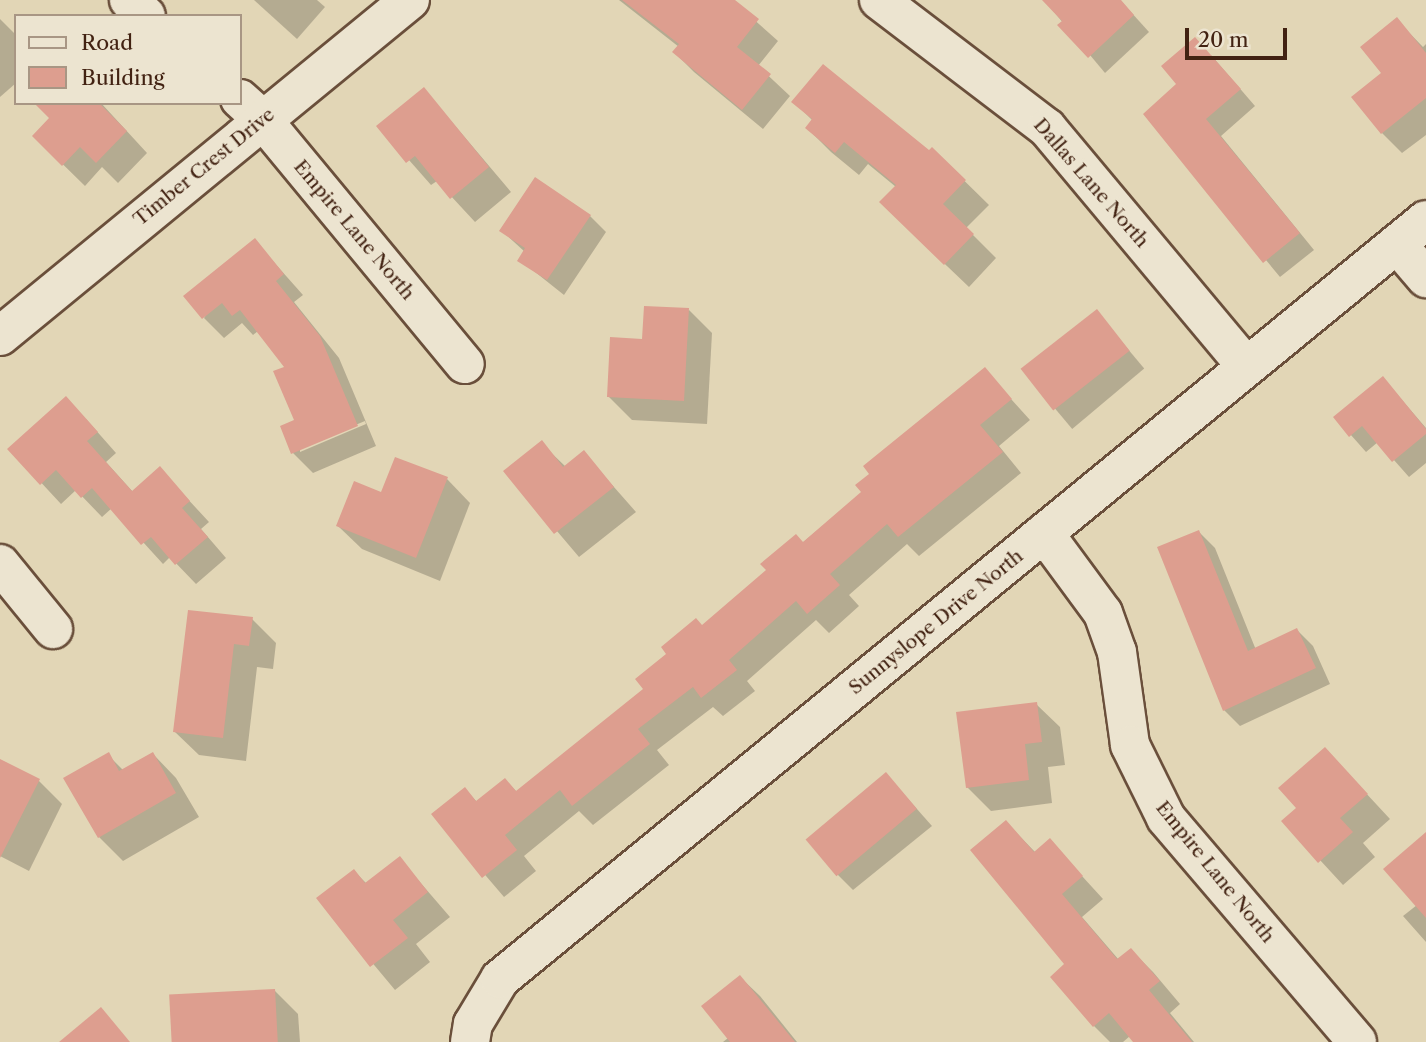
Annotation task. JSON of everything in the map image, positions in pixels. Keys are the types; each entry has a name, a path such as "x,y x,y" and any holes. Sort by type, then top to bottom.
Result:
{"street":[{"path":"128,0 144,14"},
{"name":"Timber Crest Drive","path":"0,336 251,109 410,0"},
{"name":"Dallas Lane North","path":"879,0 1047,128 1245,366"},
{"name":"Empire Lane North","path":"251,109 465,364"},
{"name":"Sunnyslope Drive North","path":"470,1042 473,1024 500,979 1426,220"},
{"path":"1396,244 1426,278"},
{"name":"Empire Lane North","path":"1044,533 1103,613 1117,652 1130,746 1166,818 1357,1042"},
{"path":"0,564 53,629"}],"building":[{"path":"622,0 735,0 759,19 737,47 771,74 742,110 672,52 679,44"},
{"path":"1042,0 1121,0 1134,15 1088,58 1057,25 1062,21"},
{"path":"1397,17 1426,53 1426,98 1381,134 1351,97 1381,73 1360,47"},
{"path":"1195,37 1241,89 1206,119 1300,233 1263,263 1143,114 1176,84 1161,66"},
{"path":"823,64 929,150 932,147 966,180 943,204 974,234 944,265 879,202 896,185 844,142 835,153 805,128 812,119 791,102"},
{"path":"424,87 489,167 450,199 415,156 406,163 376,126"},
{"path":"36,105 101,105 127,131 96,163 80,147 62,166 32,136 49,118"},
{"path":"535,177 591,215 547,280 517,261 525,248 499,231"},
{"path":"255,238 284,274 276,281 320,336 358,426 291,454 280,426 294,420 273,371 284,367 240,310 232,316 222,303 202,319 183,296"},
{"path":"644,306 689,308 684,401 607,397 610,337 642,339"},
{"path":"1097,309 1130,351 1053,410 1021,369"},
{"path":"985,367 1012,399 980,425 1003,452 898,537 887,524 830,574 840,585 807,614 796,601 729,660 737,670 701,698 693,687 638,729 650,744 572,806 560,790 505,835 517,850 482,878 431,814 465,787 476,801 505,778 516,791 643,689 635,679 666,654 661,647 696,618 702,625 766,570 760,564 796,534 803,542 861,492 855,485 869,474 863,466"},
{"path":"1383,376 1426,429 1426,434 1392,462 1362,426 1349,437 1333,417"},
{"path":"66,396 98,432 87,441 132,491 160,466 190,501 182,508 208,537 175,565 151,537 141,545 92,488 81,498 56,470 40,485 7,449"},
{"path":"542,440 563,467 584,450 614,487 554,534 503,471"},
{"path":"395,457 448,477 416,558 336,526 354,481 381,492"},
{"path":"1199,530 1248,651 1297,628 1316,668 1223,711 1157,547"},
{"path":"188,610 253,617 249,646 234,644 223,738 173,732"},
{"path":"1037,702 1042,742 1025,744 1029,780 966,788 956,712"},
{"path":"1325,747 1368,794 1340,818 1353,832 1318,863 1281,821 1296,808 1278,788"},
{"path":"109,752 119,771 153,752 176,793 98,838 63,778"},
{"path":"0,759 40,779 0,858"},
{"path":"886,772 917,809 836,876 806,839"},
{"path":"1006,820 1034,852 1050,838 1083,876 1062,894 1117,959 1131,948 1160,981 1149,990 1192,1042 1133,1042 1109,1013 1093,1027 1050,977 1064,964 970,850"},
{"path":"1426,832 1426,918 1383,869"},
{"path":"400,856 428,892 393,920 408,938 370,967 316,898 354,869 365,883"},
{"path":"740,975 795,1042 730,1042 701,1006"},
{"path":"275,989 278,1042 172,1042 169,995"},
{"path":"101,1007 130,1042 59,1042"}]}
